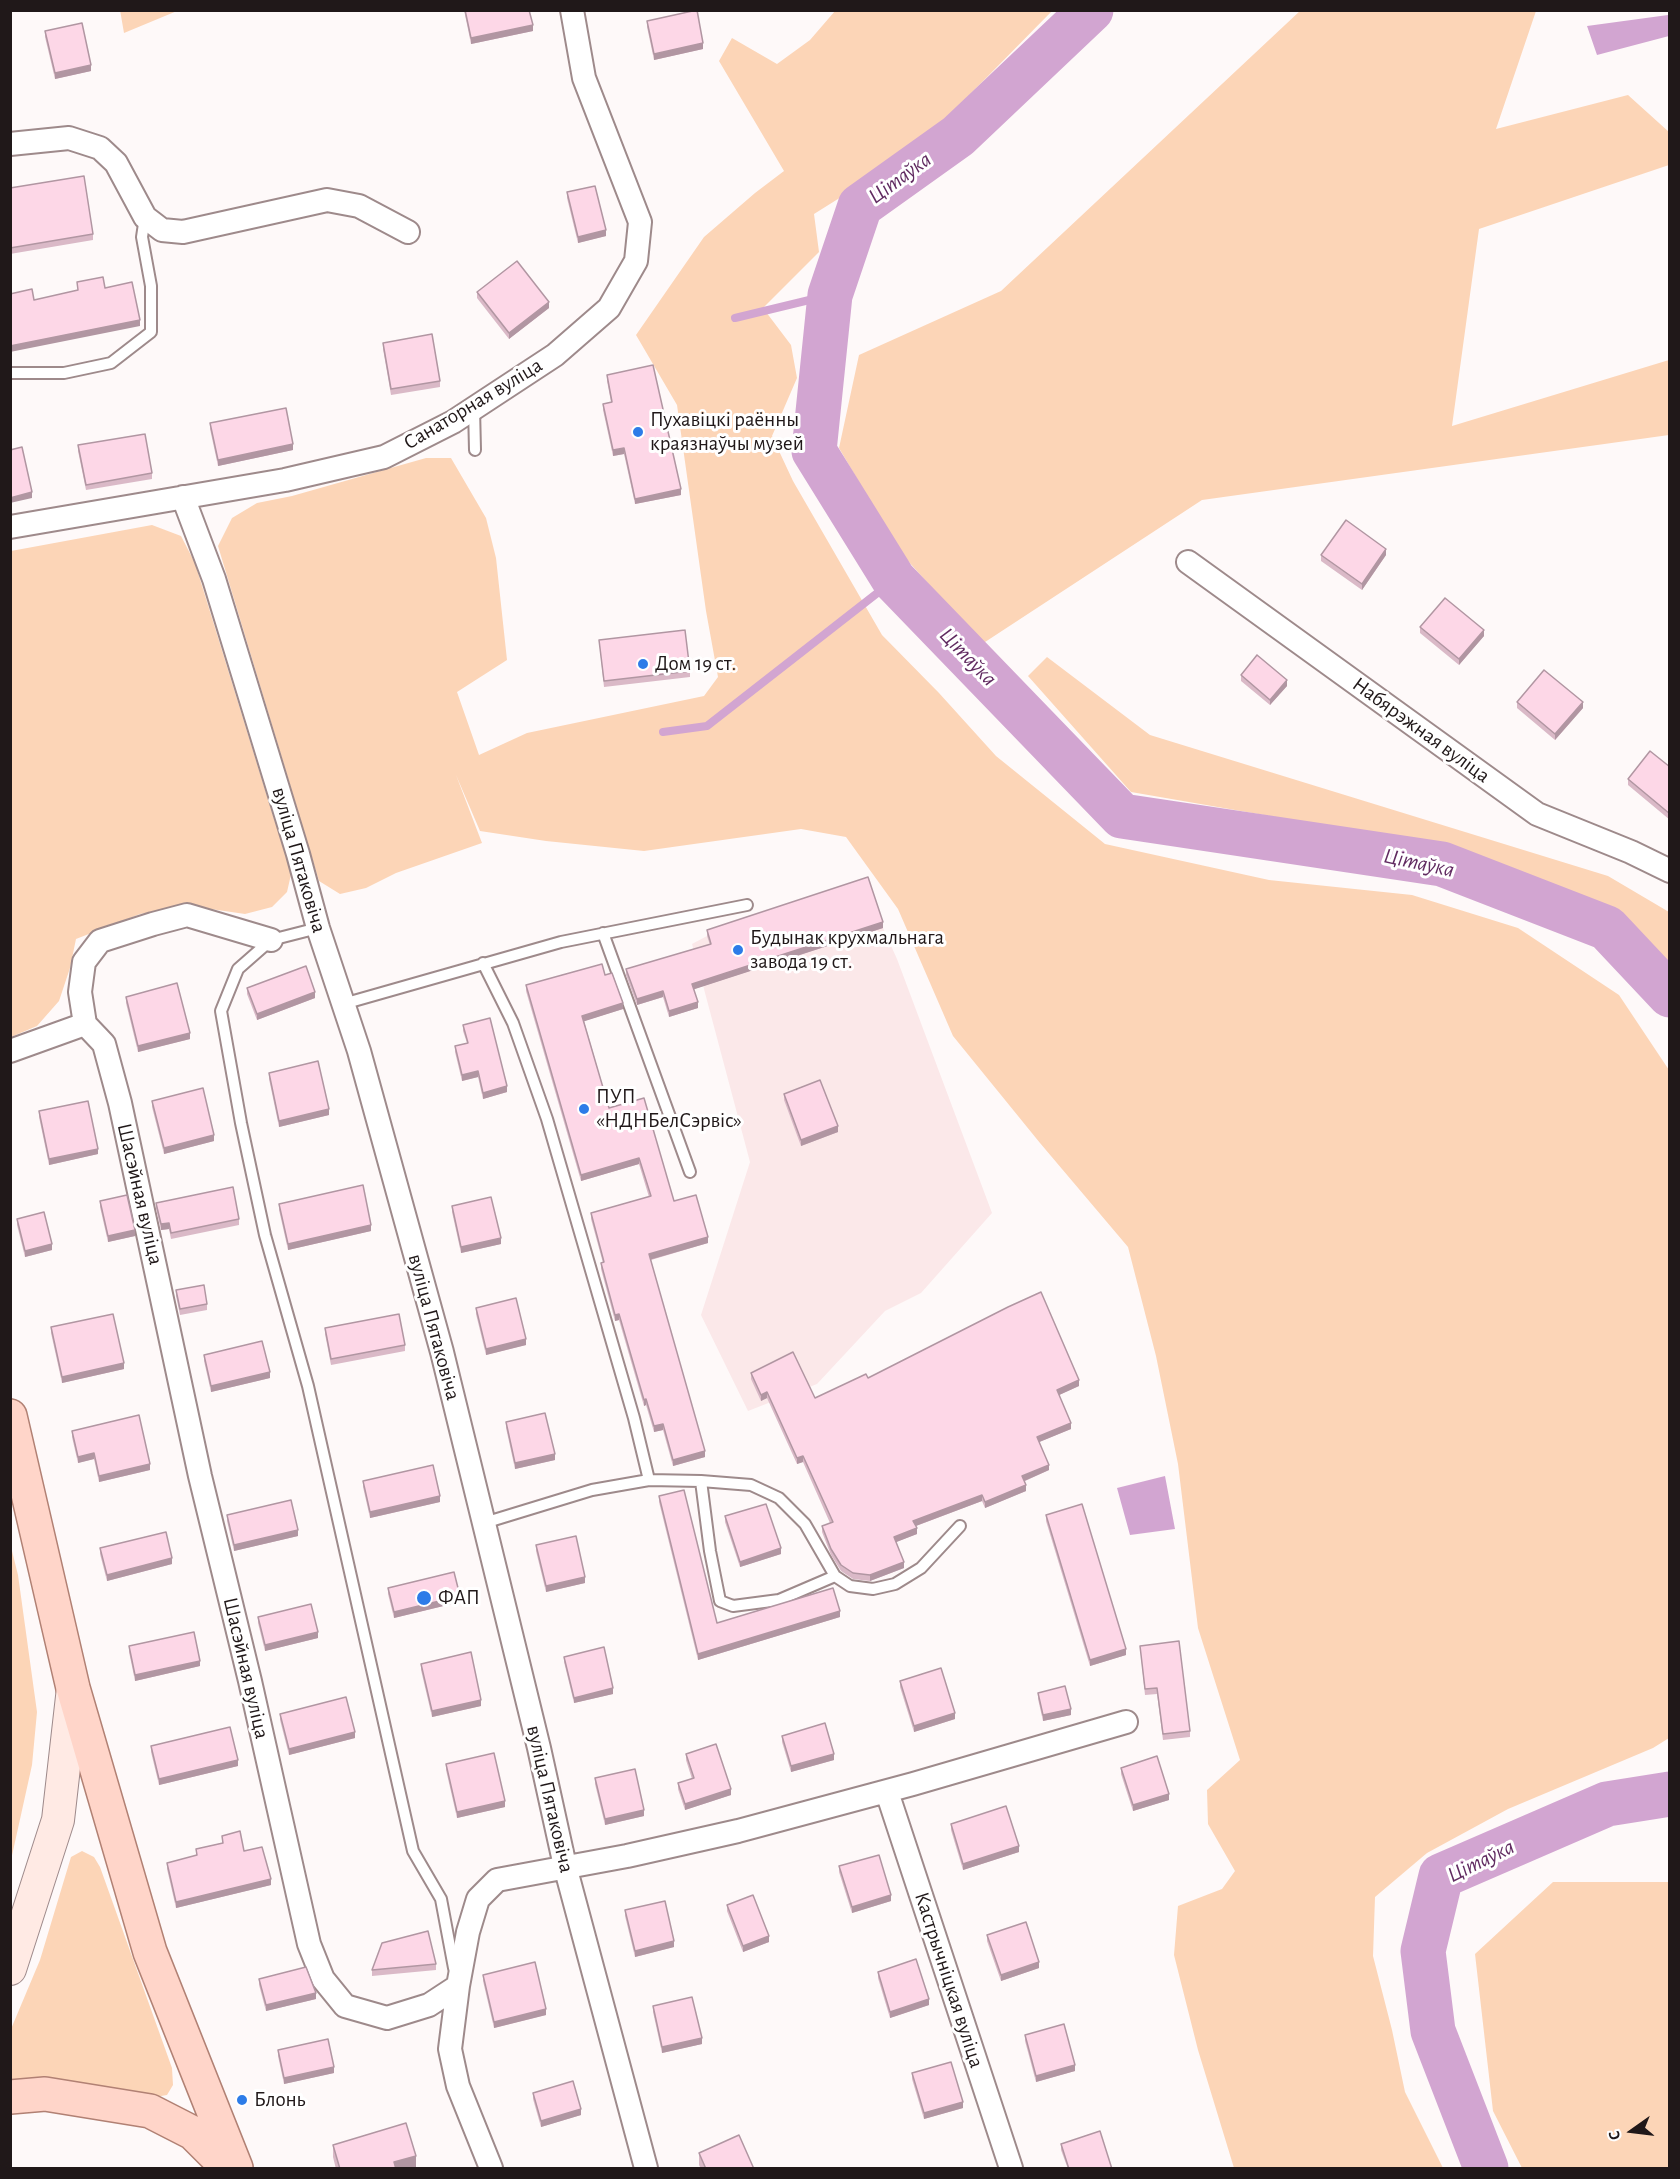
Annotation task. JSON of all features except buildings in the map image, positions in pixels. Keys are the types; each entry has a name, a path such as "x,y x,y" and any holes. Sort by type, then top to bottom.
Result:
{"main road":[{"path":"10,1416 73,1688 150,1952 236,2169"},
{"path":"10,1969 58,1820 73,1688"},
{"path":"10,2097 45,2094 150,2111 193,2133 228,2169"}],"street":[{"name":"Санаторная вуліца","path":"10,527 285,480 384,457 453,422 555,356 609,308 636,261 640,222 584,78 572,10"},
{"path":"10,144 69,138 100,148 116,163 145,217 162,230 183,232 327,200 359,206 408,232"},
{"name":"вуліца Пятаковіча","path":"183,497 214,579 298,854 318,928 359,1052 435,1328 539,1748 565,1866 646,2169"},
{"name":"Набярэжная вуліца","path":"1188,562 1537,814 1631,852 1670,871"},
{"path":"10,1051 85,1024 80,992 84,962 100,941 187,915 272,940"},
{"name":"Шасэйная вуліца","path":"85,1024 104,1044 120,1103 200,1476 250,1681 309,1944 322,1979 345,2006 387,2018 429,2005 458,1986"},
{"path":"491,2169 458,2086 450,2049 468,1932 478,1899 497,1880 627,1856 738,1831 1126,1722"},
{"name":"Кастрычніцкая вуліца","path":"886,1791 1011,2169"}],"lane":[{"path":"10,373 64,373 111,363 151,333 152,286 142,237 145,217"},
{"path":"474,408 475,450"},
{"path":"342,1004 561,942 747,905"},
{"path":"318,928 272,940 238,969 221,1011 241,1123 265,1234 308,1386 413,1851 441,1899 458,1986"},
{"path":"603,933 690,1172"},
{"path":"483,963 513,1023 547,1119 649,1480"},
{"path":"484,1523 592,1490 649,1480 751,1485 779,1498 805,1524 835,1576 850,1586 873,1589 896,1584 921,1568 960,1526"},
{"path":"701,1481 710,1551 720,1601 733,1606 779,1600 835,1576"}],"shaded area":[{"path":"120,10 177,10 177,11 124,33"},
{"path":"1301,10 1536,11 1496,129 1628,95 1669,132 1669,165 1479,229 1452,426 1669,360 1669,435 1202,500 982,644 900,552 839,448 859,355 1001,291"},
{"path":"835,11 1052,11 928,137 873,177 814,214 819,252 763,308 791,345 797,378 772,436 793,481 882,635 996,756 1105,844 1269,880 1412,895 1518,928 1619,995 1669,1070 1669,1738 1653,1748 1508,1809 1427,1853 1375,1897 1373,1956 1405,2092 1443,2168 1234,2168 1198,2050 1174,1955 1178,1906 1222,1889 1235,1871 1208,1824 1207,1790 1240,1760 1198,1628 1178,1464 1156,1356 1128,1247 953,1036 898,909 846,837 801,829 644,851 546,841 480,831 456,775 482,843 396,873 366,888 340,894 319,881 218,546 232,518 257,503 292,496 426,458 451,458 486,518 496,558 507,660 457,692 479,755 527,733 704,696 718,677 706,611 677,405 636,335 704,237 784,171 719,61 732,38 777,64 810,40"},
{"path":"1668,15 1669,36 1597,55 1587,26"},
{"path":"152,525 181,536 195,563 292,870 287,892 272,907 245,914 190,906 140,914 76,939 70,968 59,1001 37,1026 11,1037 11,551"},
{"path":"1047,657 1150,735 1608,876 1669,912 1669,965 1612,911 1443,846 1131,792 1028,676"},
{"path":"883,928 897,959 992,1213 921,1293 885,1311 817,1384 748,1411 701,1315 750,1162 692,944 707,936"},
{"path":"1165,1476 1175,1529 1130,1535 1117,1488"},
{"path":"10,1543 18,1575 37,1712 32,1765 11,1860"},
{"path":"82,1851 94,1857 100,1867 172,2068 173,2085 167,2095 155,2097 115,2088 76,2086 11,2087 11,2029 40,1960 71,1857"},
{"path":"1553,1882 1669,1882 1669,2168 1522,2168 1493,2111 1475,1954"}],"waterway":[{"name":"Цітаўка","path":"1091,10 958,136 860,206 830,295 814,451 894,580 1122,816 1442,864 1607,928 1670,995"},
{"path":"735,318 830,295"},
{"path":"663,732 707,726 894,580"},
{"name":"Цітаўка","path":"1486,2168 1433,2031 1423,1951 1441,1876 1607,1804 1670,1794"}],"place":[{"name":"Пухавіцкі раённы краязнаўчы музей","path":"638,432"},
{"name":"Дом 19 ст.","path":"643,664"},
{"name":"Будынак крухмальнага завода 19 ст.","path":"738,950"},
{"name":"ПУП «НДНБелСэрвіс»","path":"584,1109"},
{"name":"ФАП","path":"424,1598"},
{"name":"Блонь","path":"242,2100"}]}
